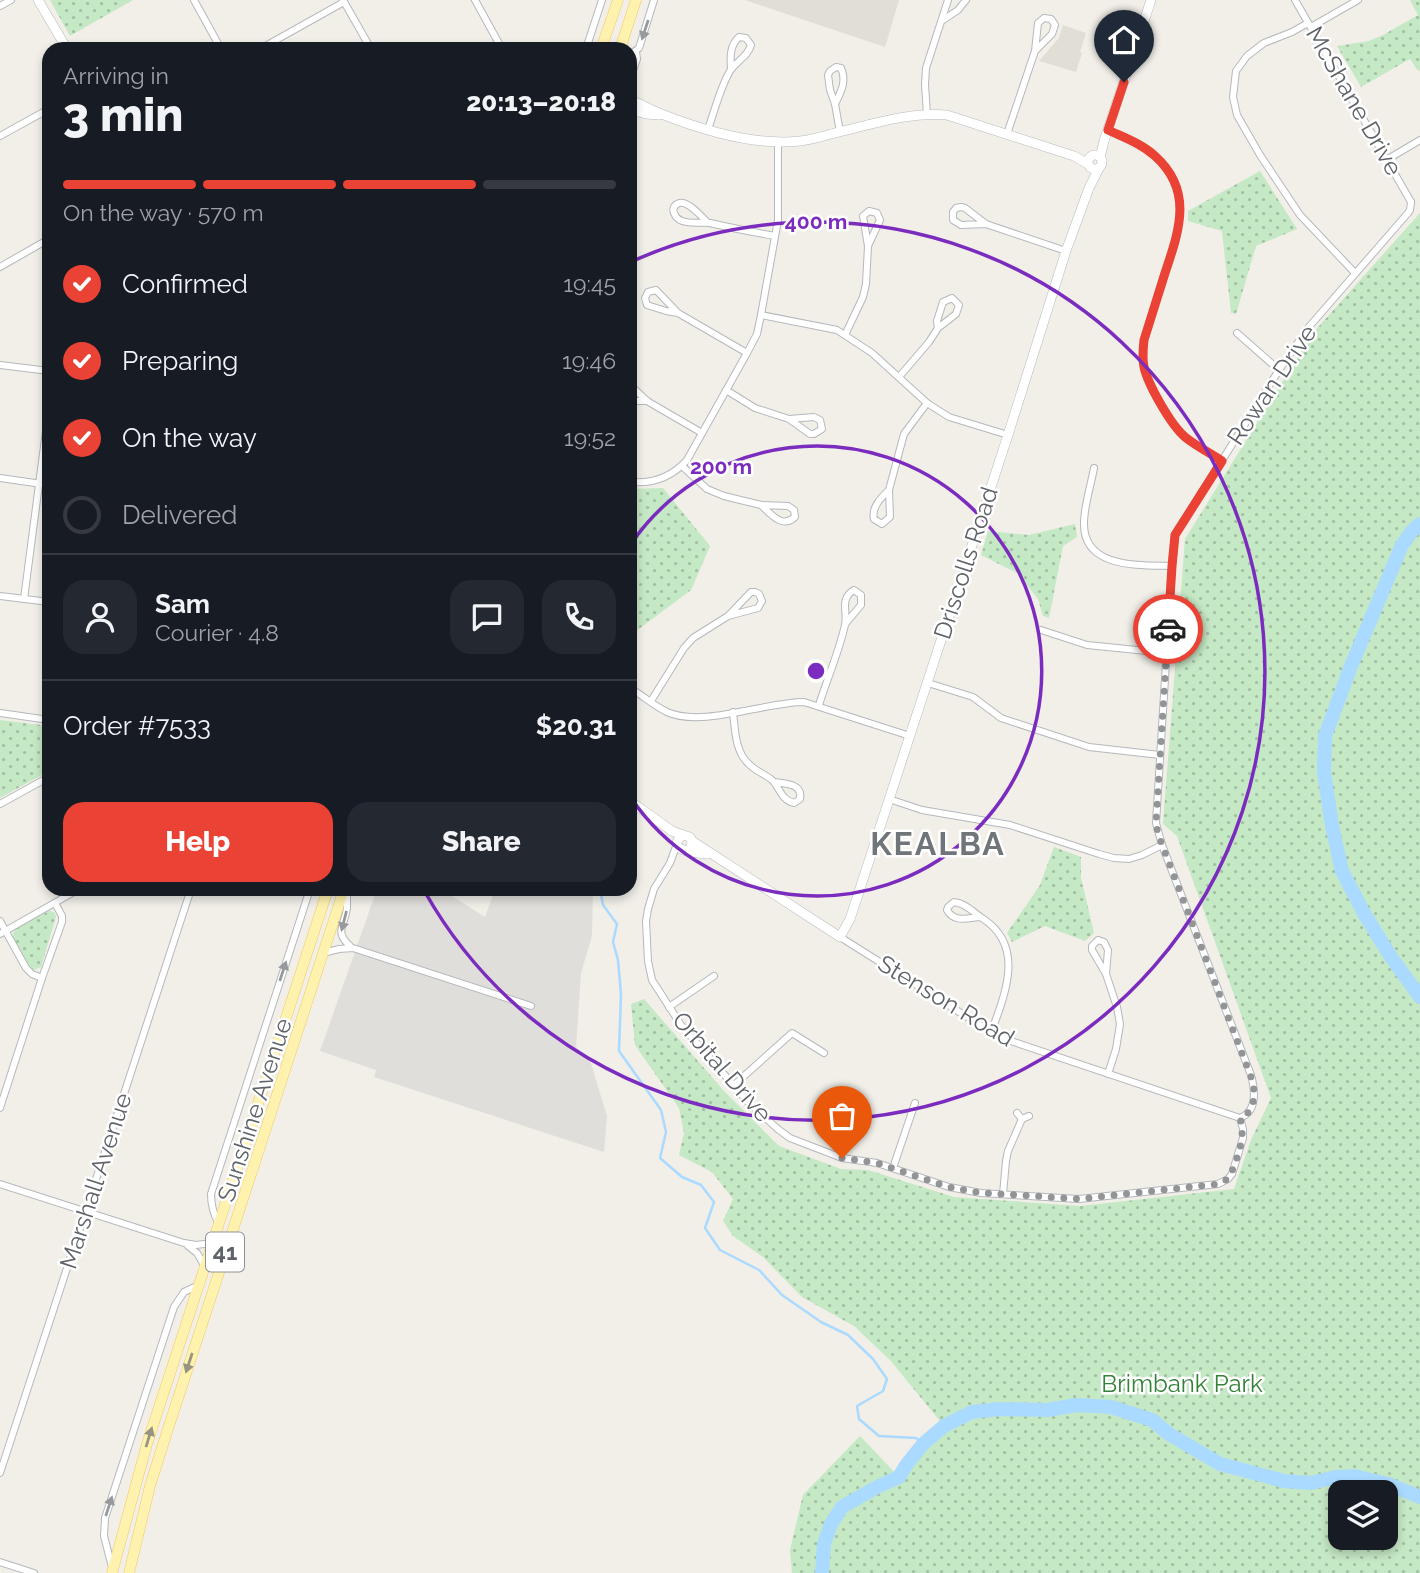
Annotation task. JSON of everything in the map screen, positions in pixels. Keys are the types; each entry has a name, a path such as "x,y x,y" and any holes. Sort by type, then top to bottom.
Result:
{"main road":[{"path":"603,42 618,0"},
{"path":"622,42 636,0"},
{"name":"Sunshine Avenue","path":"116,1573 147,1444 326,896"},
{"name":"Sunshine Avenue","path":"129,1573 166,1435 343,896"},
{"path":"313,933 323,954"},
{"path":"251,1123 269,1088 279,1060 285,1055 289,1056"},
{"path":"183,1331 196,1322 205,1294 225,1251"},
{"path":"116,1573 140,1525"}],"street":[{"path":"0,6 11,0"},
{"path":"38,0 62,42"},
{"path":"194,0 217,42"},
{"path":"588,42 602,0"},
{"path":"637,50 654,0"},
{"path":"927,114 926,68 948,0"},
{"path":"943,20 958,10 966,0"},
{"name":"Driscolls Road","path":"840,937 853,910 1066,251 1089,188 1094,161 1108,130 1151,0"},
{"name":"McShane Drive","path":"1295,0 1411,202"},
{"path":"1355,273 1300,215 1237,115 1233,97 1236,71 1247,57 1264,43 1310,25 1358,0"},
{"path":"272,42 343,1 366,42"},
{"path":"479,2 499,42"},
{"path":"1007,134 1035,51 1038,23 1044,18 1051,19 1055,25 1052,34 1035,51"},
{"path":"708,129 731,68 733,45 739,37 746,38 751,49 731,68"},
{"path":"835,104 843,86 844,76 841,68 836,67 828,75 840,132"},
{"path":"637,102 662,115"},
{"path":"637,112 662,115 733,137 778,142 801,141 900,117 947,115 1094,161"},
{"path":"0,136 42,113"},
{"path":"1108,130 1138,143 1156,157 1172,178 1177,192 1180,205 1178,232 1144,340 1144,369 1151,386 1178,430 1222,461"},
{"path":"1388,159 1420,140"},
{"path":"637,483 659,480 682,466 757,334 778,220 778,142"},
{"path":"1411,202 1420,199"},
{"name":"Rowan Drive","path":"1240,1118 1248,1114 1253,1103 1251,1075 1162,845 1156,823 1175,535 1308,328 1408,213 1411,202"},
{"path":"708,223 691,206 684,203 679,203 673,209 679,220 775,236"},
{"path":"985,224 961,225 953,220 953,212 956,208 965,208 985,224 1066,251"},
{"path":"845,335 863,297 866,284 869,246 863,216 869,211 877,213 880,220 869,246"},
{"path":"0,267 42,243"},
{"path":"678,313 647,305 645,298 648,292 656,290 678,313 747,353"},
{"path":"899,377 938,328 956,314 959,308 956,300 951,298 943,303 937,321 938,328"},
{"path":"761,315 837,330 872,353 927,403 949,417 1008,435"},
{"path":"1237,333 1279,370"},
{"path":"0,365 42,370"},
{"path":"726,390 755,408 789,419 810,433 814,434 822,429 820,420 814,417 789,419"},
{"path":"637,392 647,401 702,433"},
{"path":"637,401 647,401"},
{"path":"889,490 873,510 874,519 879,523 886,522 890,517 889,490 904,434 927,403"},
{"path":"24,599 42,460"},
{"path":"682,466 707,489 761,505 788,506 794,510 795,517 784,523 761,505"},
{"path":"1094,468 1084,521 1087,538 1092,547 1100,555 1117,563 1172,566"},
{"path":"0,478 42,484"},
{"path":"819,705 846,623 846,596 854,590 861,596 861,605 846,623"},
{"path":"651,701 693,638 728,616 751,592 760,597 762,601 758,608 728,616"},
{"path":"0,596 42,601"},
{"path":"1041,630 1087,645 1167,653"},
{"path":"928,683 973,697 1001,718 1089,747 1160,755"},
{"path":"637,692 667,712 685,717 719,715 786,702 804,702 909,736"},
{"path":"733,712 741,754 748,764 774,782"},
{"path":"0,713 42,719"},
{"path":"0,804 42,781"},
{"path":"889,799 922,810 1010,825 1114,858 1129,859 1162,845"},
{"name":"Stenson Road","path":"637,806 661,822 683,844 712,855 991,1033 1007,1041 1240,1118"},
{"name":"Orbital Drive","path":"683,844 654,889 646,921 652,980 681,1024 734,1085 765,1118 790,1138 842,1158 877,1163 949,1187 981,1193 1079,1199 1218,1184 1228,1179 1243,1138 1240,1118"},
{"path":"3,932 67,896"},
{"name":"Marshall Avenue","path":"0,1473 189,896"},
{"path":"218,1222 213,1212 211,1194 308,896"},
{"path":"346,896 347,909 341,932 343,940 352,948"},
{"path":"980,917 957,919 947,910 950,904 958,902 980,917 993,926 1005,947 1010,968 991,1033"},
{"path":"0,1108 62,922 55,903"},
{"path":"0,921 3,932 26,968 42,978"},
{"path":"1106,974 1108,950 1104,942 1098,940 1091,950 1106,974 1120,1024 1108,1074"},
{"path":"323,954 339,948 352,948 531,1006"},
{"path":"669,1007 714,976"},
{"path":"734,1085 792,1033 824,1053"},
{"path":"892,1168 915,1103"},
{"path":"1003,1194 1008,1151 1023,1116"},
{"path":"0,1184 184,1243 196,1245 212,1242"},
{"path":"184,1243 194,1250 204,1265"},
{"path":"116,1573 104,1536 104,1518 174,1307 184,1292 197,1286"},
{"path":"0,1562 34,1573"}],"shaded area":[{"path":"745,0 899,0 885,47"},
{"path":"1063,25 1086,33 1076,72 1039,61 1059,38"},
{"path":"375,896 452,896 485,917 492,896 593,896 592,936 581,973 576,1047 590,1060 607,1116 604,1152 374,1077 376,1070 320,1051"}],"green space":[{"path":"50,0 133,0 70,36"},
{"path":"1410,0 1420,0 1420,70 1418,71 1410,59 1361,87 1337,46 1369,41 1418,15"},
{"path":"1260,171 1297,229 1256,246 1236,314 1231,313 1222,231 1188,221 1188,211"},
{"name":"Brimbank Park","path":"1420,213 1420,1573 792,1573 790,1550 803,1495 860,1436 899,1477 923,1444 944,1426 890,1360 854,1326 802,1297 763,1257 733,1236 723,1221 733,1199 712,1172 679,1155 684,1133 679,1108 635,1045 631,1004 644,999 724,1091 779,1146 841,1169 868,1170 954,1197 1080,1206 1234,1189 1251,1140 1271,1098 1177,836 1163,824 1185,539 1312,334"},
{"path":"663,488 710,546 691,590 637,630 637,489"},
{"path":"1075,524 1077,537 1063,546 1049,618 1043,616 1038,599 1017,573 981,555 988,531 1029,535"},
{"path":"0,720 42,725 42,775 0,798"},
{"path":"1054,847 1081,857 1081,878 1094,933 1085,941 1045,926 1012,942 1007,933 1040,885"},
{"path":"49,911 54,912 56,917 41,967 34,970 13,933"}],"waterway":[{"path":"1420,524 1402,545 1351,666 1325,736 1324,772 1342,871 1365,915 1420,997"},
{"path":"601,896 603,905 617,924 613,942 618,960 621,994 619,1051 661,1110 666,1132 660,1158 682,1177 701,1185 714,1202 705,1228 720,1250 759,1270 782,1295 821,1322 848,1335 873,1359 887,1379 883,1391 857,1406 859,1419 879,1436 916,1438 923,1444"},
{"path":"822,1573 824,1544 831,1524 842,1507 899,1477 923,1444 944,1426 972,1412 999,1409 1047,1410 1077,1405 1111,1407 1152,1420 1169,1434 1220,1464 1284,1481 1311,1483 1354,1476 1388,1484 1420,1497"}],"way so far":[{"path":"842,1158 877,1163 963,1190 1079,1199 1218,1184 1228,1179 1243,1138 1240,1118 1252,1108 1253,1082 1158,834 1156,823 1168,629"}],"district":[{"name":"KEALBA","path":"938,844"}],"route":[{"path":"1124,82 1108,130 1138,143 1156,157 1172,178 1180,205 1178,232 1144,340 1144,369 1151,386 1178,430 1222,461 1175,535 1168,629"}]}
